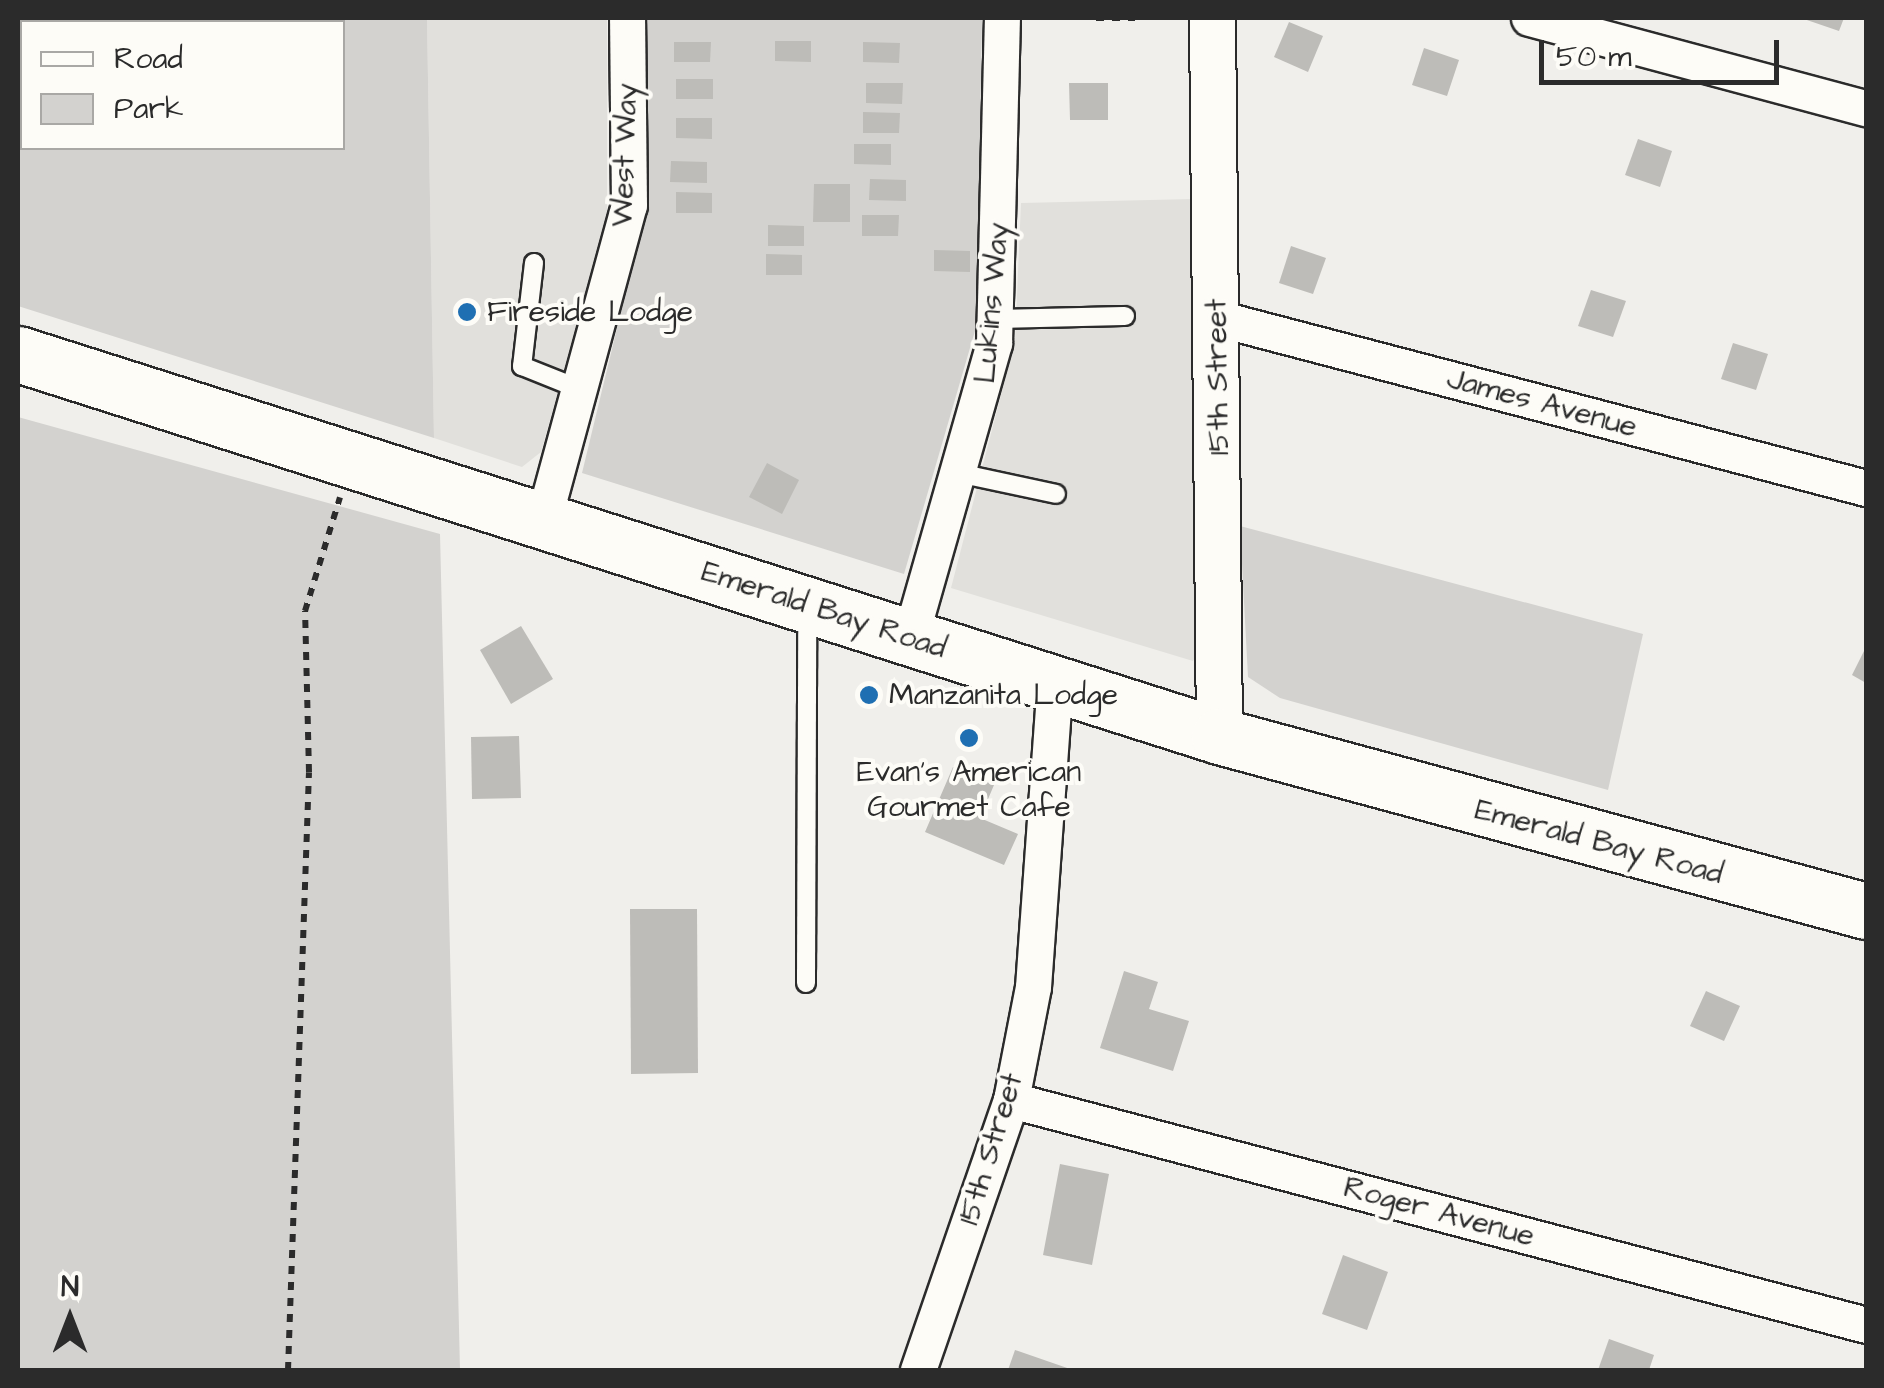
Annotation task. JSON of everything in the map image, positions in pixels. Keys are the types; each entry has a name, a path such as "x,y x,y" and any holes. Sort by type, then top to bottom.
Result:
{"main road":[{"name":"Emerald Bay Road","path":"18,354 1220,736 1866,911"}],"street":[{"name":"West Way","path":"543,521 582,390 629,206 627,18"},
{"name":"Lukins Way","path":"910,638 963,474 996,320 1002,18"},
{"name":"15th Street","path":"1212,18 1220,736"},
{"path":"1530,18 1866,108"},
{"name":"James Avenue","path":"1217,318 1866,488"},
{"name":"15th Street","path":"918,1370 1011,1100 1048,868 1054,682"},
{"name":"Roger Avenue","path":"1011,1100 1866,1325"}],"lane":[{"path":"534,263 522,366 582,390"},
{"path":"996,320 1124,316"},
{"path":"963,474 1056,494"},
{"path":"806,983 807,605"}],"path":[{"path":"1096,18 1135,18"},
{"path":"288,1370 310,772 305,611 352,460"}],"shaded area":[{"path":"427,18 607,18 607,216 541,452 522,467 434,438"},
{"path":"1193,199 1197,654 1193,661 951,588 1015,341 1021,203"}],"green space":[{"path":"18,18 427,18 434,438 18,306"},
{"path":"644,18 982,18 977,324 904,574 582,473 649,196"},
{"path":"18,417 440,534 460,1370 18,1370"},
{"path":"1240,526 1643,634 1608,790 1280,698 1248,677"}],"building":[{"path":"1801,18 1844,18 1839,31"},
{"path":"1289,22 1323,36 1308,72 1274,57"},
{"path":"775,41 811,41 811,62 775,61"},
{"path":"674,42 711,42 710,62 674,62"},
{"path":"863,42 900,43 899,63 863,62"},
{"path":"1424,48 1459,60 1447,96 1412,85"},
{"path":"676,79 713,79 713,99 676,99"},
{"path":"866,83 903,83 902,104 866,103"},
{"path":"1069,83 1108,83 1108,120 1070,120"},
{"path":"863,112 900,113 899,133 863,133"},
{"path":"676,118 712,118 712,139 676,138"},
{"path":"1638,139 1672,151 1660,187 1625,175"},
{"path":"854,144 891,144 891,165 854,164"},
{"path":"671,161 707,162 707,183 670,182"},
{"path":"870,179 906,180 906,201 869,200"},
{"path":"814,184 850,184 850,222 813,222"},
{"path":"676,192 712,193 712,213 676,213"},
{"path":"862,215 899,215 898,236 862,236"},
{"path":"768,225 804,226 804,246 768,246"},
{"path":"1291,246 1326,258 1313,294 1279,283"},
{"path":"934,250 970,251 970,272 934,271"},
{"path":"766,254 802,255 802,275 766,275"},
{"path":"1591,290 1626,301 1613,337 1578,326"},
{"path":"1733,343 1768,354 1756,390 1721,379"},
{"path":"767,463 799,480 782,514 749,497"},
{"path":"521,626 553,679 511,704 480,650"},
{"path":"1866,647 1866,683 1852,675"},
{"path":"519,736 521,798 472,799 471,737"},
{"path":"953,767 994,785 980,818 1018,834 1004,865 925,832"},
{"path":"630,909 697,909 698,1073 631,1074"},
{"path":"1124,971 1158,982 1149,1009 1189,1021 1173,1071 1100,1048"},
{"path":"1706,991 1740,1006 1724,1041 1690,1026"},
{"path":"1060,1164 1109,1174 1092,1265 1043,1255"},
{"path":"1343,1255 1388,1272 1367,1330 1322,1314"},
{"path":"1609,1339 1654,1355 1649,1370 1598,1370"},
{"path":"1015,1350 1073,1370 1008,1370"}],"place":[{"name":"Fireside Lodge","path":"467,312"},
{"name":"Manzanita Lodge","path":"869,695"},
{"name":"Evan's American Gourmet Cafe","path":"969,738"}]}
